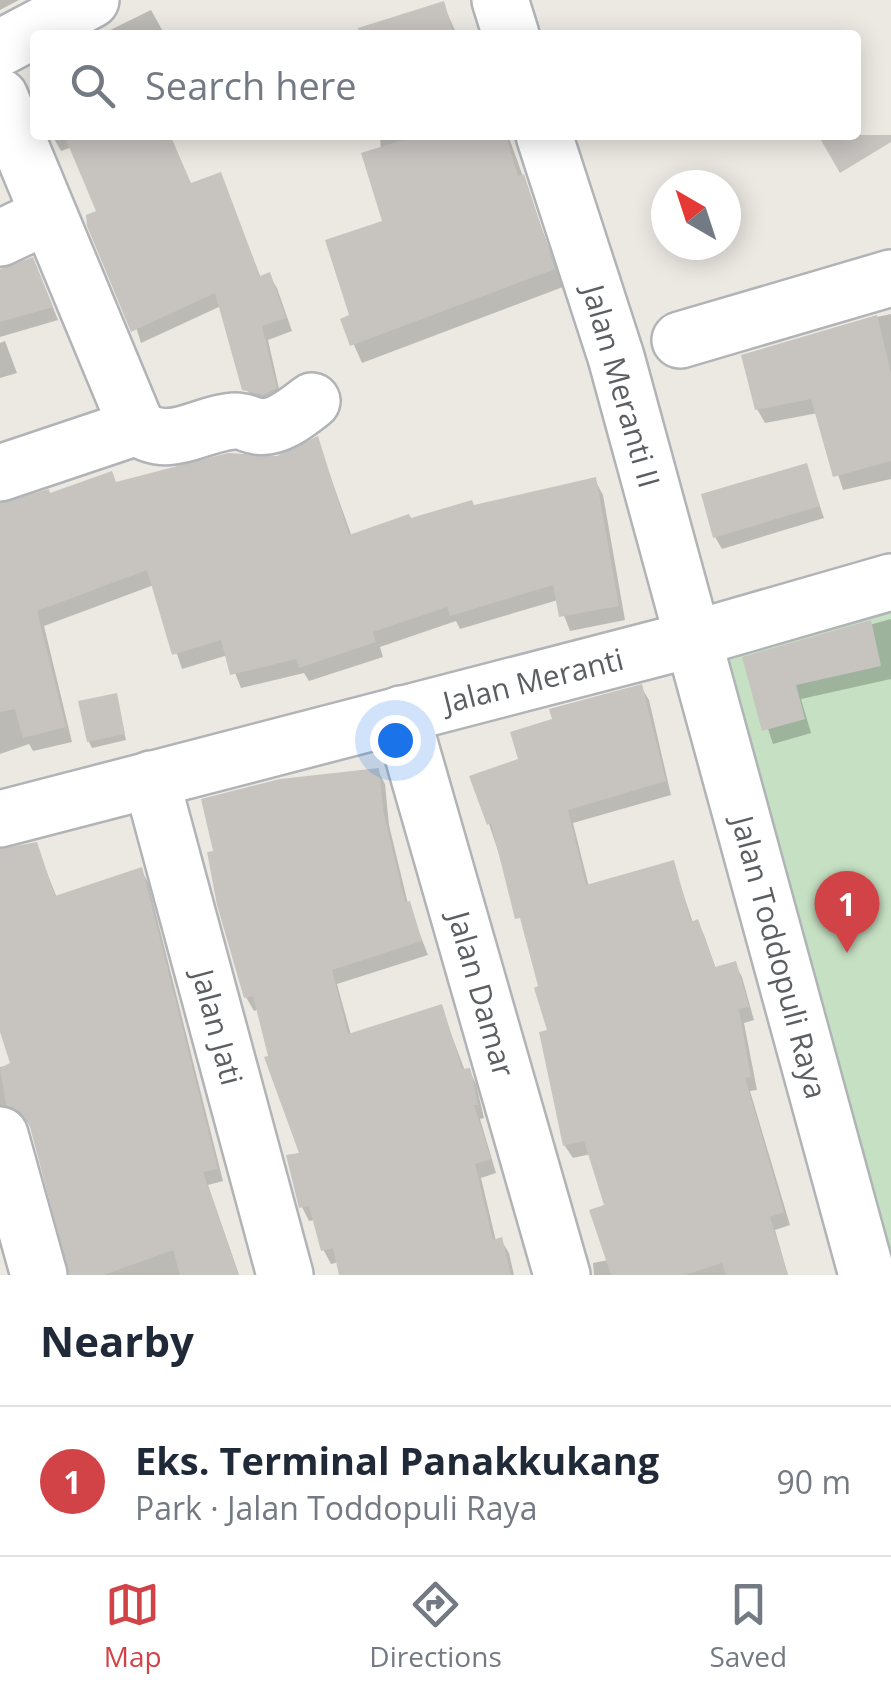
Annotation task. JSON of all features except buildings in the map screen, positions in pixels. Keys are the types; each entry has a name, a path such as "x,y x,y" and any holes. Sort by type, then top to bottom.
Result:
{"street":[{"path":"34,30 91,0"},
{"path":"500,0 510,30"},
{"path":"0,48 30,32"},
{"path":"0,97 24,227 137,427 149,436 169,438 234,421 260,428 290,418 312,401"},
{"name":"Jalan Meranti II","path":"546,140 616,357 693,638"},
{"path":"680,340 891,278"},
{"path":"0,473 137,427"},
{"name":"Jalan Meranti","path":"0,819 693,638 891,582"},
{"name":"Jalan Toddopuli Raya","path":"693,638 866,1275"},
{"name":"Jalan Damar","path":"402,714 562,1275"},
{"name":"Jalan Jati","path":"151,780 284,1275"},
{"path":"0,1136 39,1275"}],"green space":[{"path":"891,596 891,1261 717,645"}],"place":[{"name":"Eks. Terminal Panakkukang","path":"847,953"}]}
